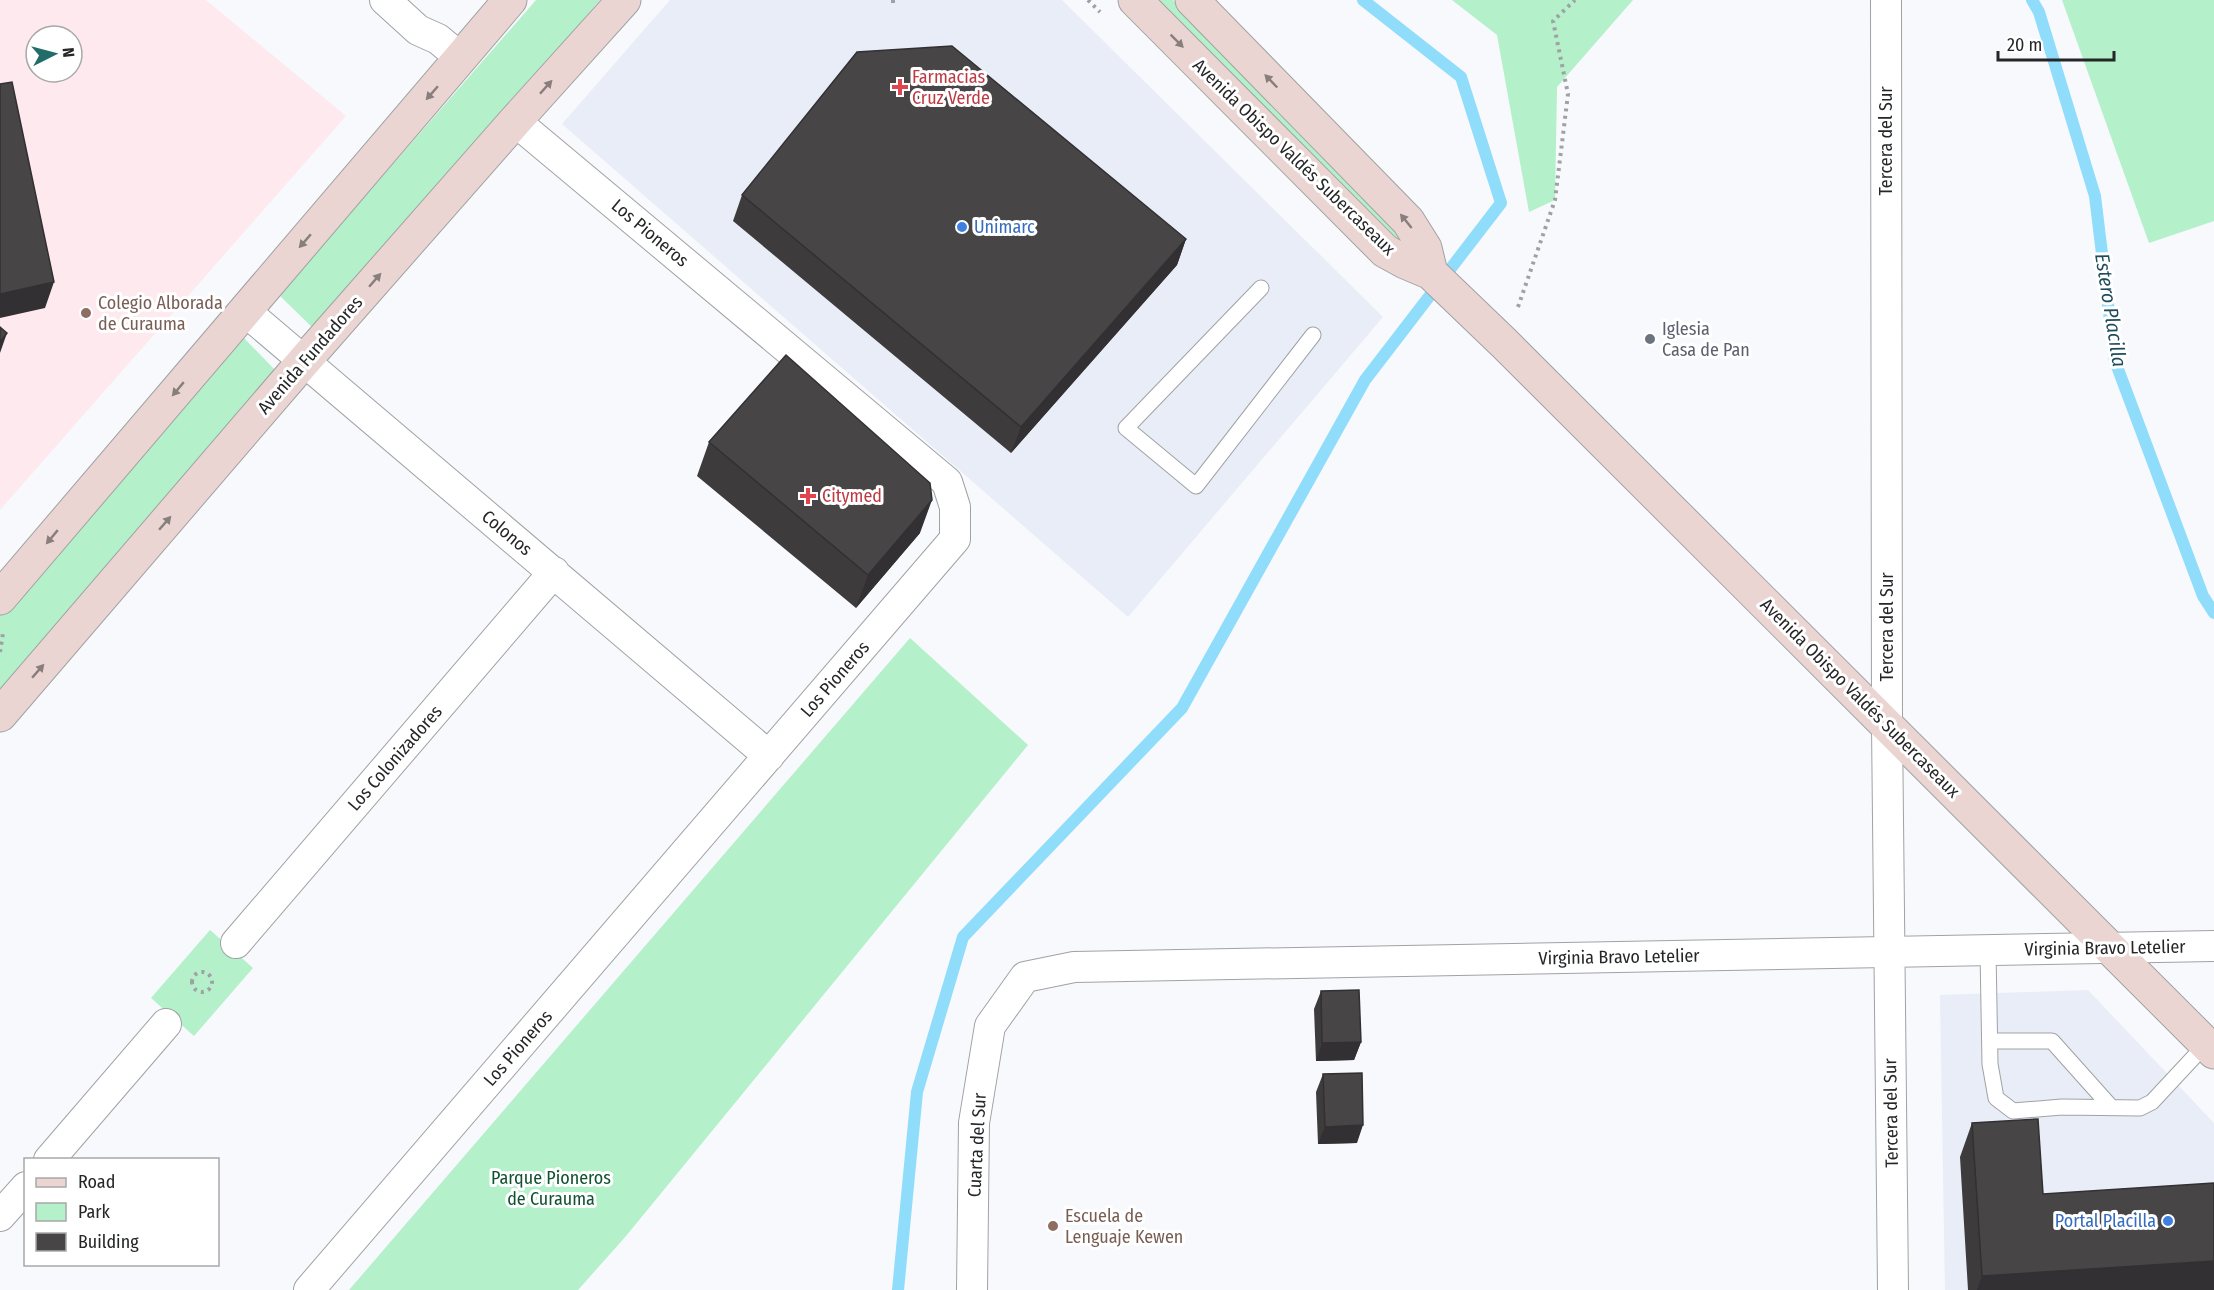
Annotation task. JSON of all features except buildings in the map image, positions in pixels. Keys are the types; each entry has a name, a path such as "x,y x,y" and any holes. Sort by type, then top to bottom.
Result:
{"main road":[{"path":"0,612 245,310 510,0"},
{"name":"Avenida Fundadores","path":"0,715 304,361 514,121 624,0"},
{"name":"Avenida Obispo Valdés Subercaseaux","path":"1136,0 1385,251 1431,273 1505,344 2210,1048"},
{"name":"Avenida Obispo Valdés Subercaseaux","path":"1192,0 1408,221 1425,248 1431,273"}],"street":[{"path":"385,0 418,30 438,39 461,58"},
{"name":"Tercera del Sur","path":"1886,0 1887,725 1893,1290"},
{"name":"Los Pioneros","path":"309,1290 955,538 955,507 947,482 514,121"},
{"name":"Colonos","path":"245,310 769,756"},
{"name":"Los Colonizadores","path":"236,943 554,573"},
{"name":"Virginia Bravo Letelier","path":"1025,977 1074,967 2214,945"},
{"name":"Cuarta del Sur","path":"972,1290 974,1123 990,1026 1025,977"},
{"path":"51,1158 166,1024"},
{"path":"0,1216 24,1189"}],"lane":[{"path":"1262,288 1126,428 1196,486 1313,335"},
{"path":"1988,951 1990,1064 1996,1098 2013,1111 2140,1108 2152,1102 2210,1048"},
{"path":"1990,1041 2052,1041 2111,1107"}],"path":[{"path":"1505,344 1555,201 1568,94 1552,21 1575,0"},
{"path":"0,612 3,631 0,652"},
{"path":"197,973 207,973 213,980 211,987 207,992 200,992 193,987 192,978 197,973"}],"shaded area":[{"name":"Colegio Alborada de Curauma","path":"0,0 206,0 346,116 0,510"},
{"path":"670,0 1062,0 1383,317 1128,617 562,124"},
{"path":"2088,990 2214,1123 2214,1290 1945,1290 1940,995"}],"green space":[{"path":"536,0 600,0 314,329 279,295"},
{"path":"1155,0 1173,0 1404,236 1401,246"},
{"path":"1452,0 1633,0 1557,87 1555,200 1529,212 1497,35"},
{"path":"2062,0 2214,0 2214,221 2149,243"},
{"path":"243,337 277,372 0,691 0,615"},
{"name":"Parque Pioneros de Curauma","path":"910,638 1028,745 626,1236 578,1290 349,1290"},
{"path":"210,930 253,968 194,1036 151,998"}],"waterway":[{"path":"898,1290 917,1092 963,937 1182,708 1365,380 1501,203 1461,77 1363,0"},
{"name":"Estero Placilla","path":"2032,0 2039,12 2095,196 2115,361 2203,596 2214,613"}],"place":[{"name":"Farmacias Cruz Verde","path":"900,87"},
{"name":"Unimarc","path":"962,227"},
{"name":"Colegio Alborada de Curauma","path":"86,313"},
{"name":"Iglesia Casa de Pan","path":"1650,339"},
{"name":"Citymed","path":"808,496"},
{"name":"Portal Placilla","path":"2168,1221"},
{"name":"Escuela de Lenguaje Kewen","path":"1053,1226"}]}
